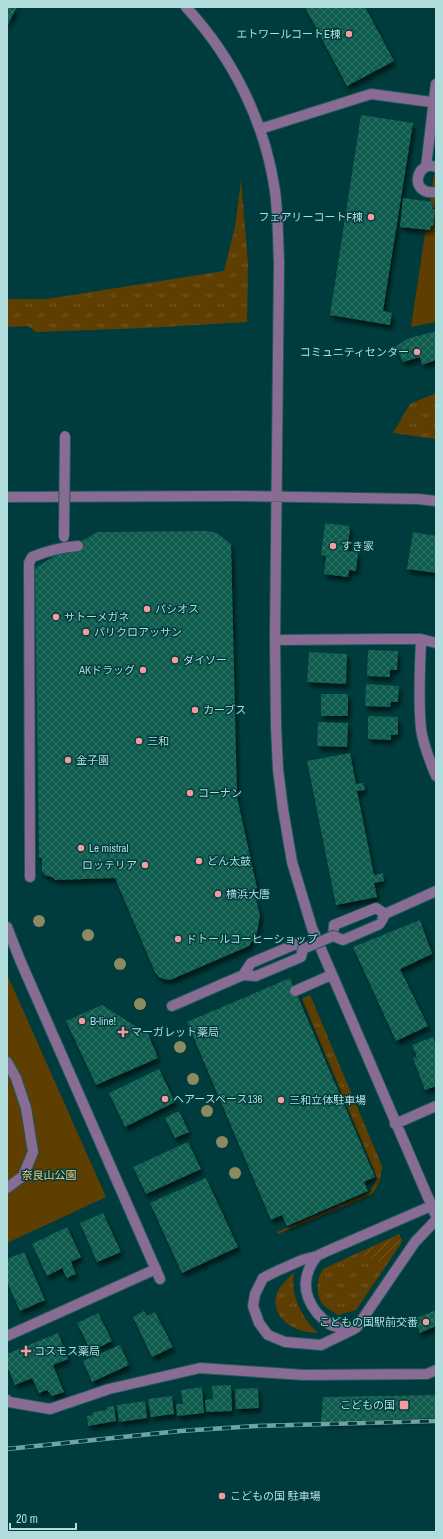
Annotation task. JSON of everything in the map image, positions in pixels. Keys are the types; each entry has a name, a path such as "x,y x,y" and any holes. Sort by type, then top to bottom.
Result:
{"street":[{"path":"186,7 210,34 241,82 260,129 269,163 277,213 279,264 275,640 276,726 278,769 292,862 312,928 331,975 436,1216"},
{"path":"436,84 431,167 420,171 418,178 419,185 423,191 429,193 436,192"},
{"path":"260,129 370,94 431,102 434,98"},
{"path":"64,546 65,436"},
{"path":"7,496 277,496 418,499 436,501"},
{"path":"30,877 29,563 32,557 64,546 78,546"},
{"path":"275,640 421,639 436,643"},
{"path":"421,639 421,730 428,757 436,776"},
{"path":"172,1006 243,975 256,976 300,957 303,949 333,936 343,940 380,924 386,914 436,892"},
{"path":"333,936 334,925 376,908 386,914"},
{"path":"7,927 23,968 160,1279"},
{"path":"243,975 251,963 296,944 303,949"},
{"path":"295,991 331,975"},
{"path":"7,1062 16,1078 26,1108 33,1152 24,1176 7,1188"},
{"path":"395,1124 436,1106"},
{"path":"431,1206 317,1256 277,1270 263,1278 255,1294 253,1306 259,1322 268,1335 285,1342 321,1346 352,1330 357,1327 415,1242 436,1220"},
{"path":"317,1256 310,1265 306,1276 306,1290 312,1307 331,1325 342,1329 352,1330"},
{"path":"7,1336 156,1270"},
{"path":"7,1400 9,1402 50,1409 109,1388 200,1368 304,1376 427,1374 436,1370"}],"green space":[{"path":"436,161 436,322 411,327"},
{"path":"241,180 248,264 247,322 36,332 28,326 7,327 7,299 47,299 224,271 235,227"},
{"path":"436,393 436,439 393,433 410,404"},
{"name":"奈良山公園","path":"7,974 106,1197 7,1243"},
{"path":"310,995 382,1166 382,1170 376,1189 371,1195 278,1234 277,1232 370,1192 377,1178 302,999"},
{"path":"399,1234 402,1242 356,1310 338,1315 324,1306 318,1293 318,1282 323,1269"},
{"path":"399,1236 402,1241 385,1266 358,1253"},
{"path":"294,1272 293,1281 295,1297 298,1305 312,1327 318,1333 301,1331 287,1323 278,1314 275,1302 276,1296 284,1282"}],"building":[{"path":"7,7 17,7 7,26"},
{"name":"エトワールコートE棟","path":"305,7 365,7 394,61 347,86"},
{"name":"フェアリーコートF棟","path":"361,115 413,123 383,311 392,313 390,325 330,315"},
{"path":"403,198 433,202 432,209 435,210 433,226 431,226 430,230 400,227"},
{"name":"コミュニティセンター","path":"436,331 436,360 422,365 420,357 403,362 395,347 407,339"},
{"path":"325,523 350,526 348,551 358,552 356,571 349,570 348,577 324,574 326,556 321,555"},
{"path":"207,531 217,533 231,544 237,797 257,888 247,892 256,900 260,915 257,933 249,946 170,980 159,977 155,972 115,878 55,880 54,878 45,875 42,871 42,858 39,857 35,568 56,555 76,550 79,543 97,532"},
{"path":"413,532 436,536 436,573 407,569"},
{"path":"368,650 398,651 397,670 390,670 390,677 367,676"},
{"path":"309,652 347,654 346,684 307,682"},
{"path":"366,684 399,686 398,702 391,702 390,707 365,706"},
{"path":"321,694 348,694 348,716 321,716"},
{"path":"368,716 398,717 398,735 391,735 391,740 368,739"},
{"path":"318,722 348,723 347,747 317,746"},
{"path":"350,753 356,784 363,783 365,790 357,791 374,875 383,873 384,881 374,883 377,897 336,905 307,761"},
{"path":"420,920 432,954 400,969 428,1026 396,1041 353,947"},
{"name":"三和立体駐車場","path":"290,978 375,1177 364,1182 368,1191 287,1226 282,1215 271,1220 187,1022"},
{"path":"102,1005 148,1034 158,1058 96,1085 66,1021"},
{"path":"433,1037 436,1046 436,1086 425,1090 413,1058 417,1057 412,1045"},
{"path":"159,1069 175,1102 125,1127 109,1093"},
{"path":"179,1111 189,1132 175,1138 165,1118"},
{"path":"188,1142 201,1169 146,1194 133,1167"},
{"path":"206,1178 238,1247 182,1273 150,1203"},
{"path":"103,1213 121,1252 97,1262 80,1223"},
{"path":"67,1227 81,1257 71,1262 76,1274 67,1278 62,1268 47,1276 32,1244"},
{"path":"24,1252 45,1300 20,1311 7,1282 7,1259"},
{"name":"こどもの国駅前交番","path":"436,1310 436,1326 420,1333 414,1319"},
{"path":"144,1311 147,1316 155,1312 173,1347 152,1357 133,1317"},
{"path":"98,1313 112,1341 91,1351 77,1323"},
{"path":"58,1333 68,1359 53,1365 64,1392 52,1396 47,1390 39,1393 32,1378 15,1385 7,1366 7,1354"},
{"path":"120,1345 129,1365 92,1382 83,1361"},
{"path":"231,1385 232,1411 206,1412 205,1400 213,1399 212,1386"},
{"path":"202,1387 204,1413 177,1416 176,1404 183,1404 181,1390"},
{"path":"258,1388 259,1408 236,1409 235,1389"},
{"path":"436,1395 436,1418 321,1422 323,1397"},
{"path":"172,1396 174,1414 151,1417 148,1399"},
{"path":"145,1401 147,1418 119,1422 117,1405"},
{"path":"114,1406 116,1421 88,1426 87,1416 93,1415 93,1412 107,1410 106,1407"}],"railway":[{"path":"7,1449 180,1431 256,1426 436,1421"}],"place":[{"name":"エトワールコートE棟","path":"349,34"},
{"name":"フェアリーコートF棟","path":"371,217"},
{"name":"コミュニティセンター","path":"417,352"},
{"name":"すき家","path":"333,546"},
{"name":"パシオス","path":"147,609"},
{"name":"サトーメガネ","path":"56,617"},
{"name":"パリクロアッサン","path":"86,632"},
{"name":"ダイソー","path":"175,660"},
{"name":"AKドラッグ","path":"143,670"},
{"name":"カーブス","path":"195,710"},
{"name":"三和","path":"139,741"},
{"name":"金子園","path":"68,760"},
{"name":"コーナン","path":"190,793"},
{"name":"Le mistral","path":"81,848"},
{"name":"どん太鼓","path":"199,861"},
{"name":"ロッテリア","path":"145,865"},
{"name":"横浜大唐","path":"218,894"},
{"name":"ドトールコーヒーショップ","path":"178,939"},
{"name":"B-line!","path":"82,1021"},
{"name":"マーガレット薬局","path":"123,1032"},
{"name":"ヘアースペース136","path":"165,1099"},
{"name":"三和立体駐車場","path":"281,1100"},
{"name":"こどもの国駅前交番","path":"426,1322"},
{"name":"コスモス薬局","path":"26,1351"},
{"name":"こどもの国","path":"404,1405"},
{"name":"こどもの国 駐車場","path":"222,1496"}]}
